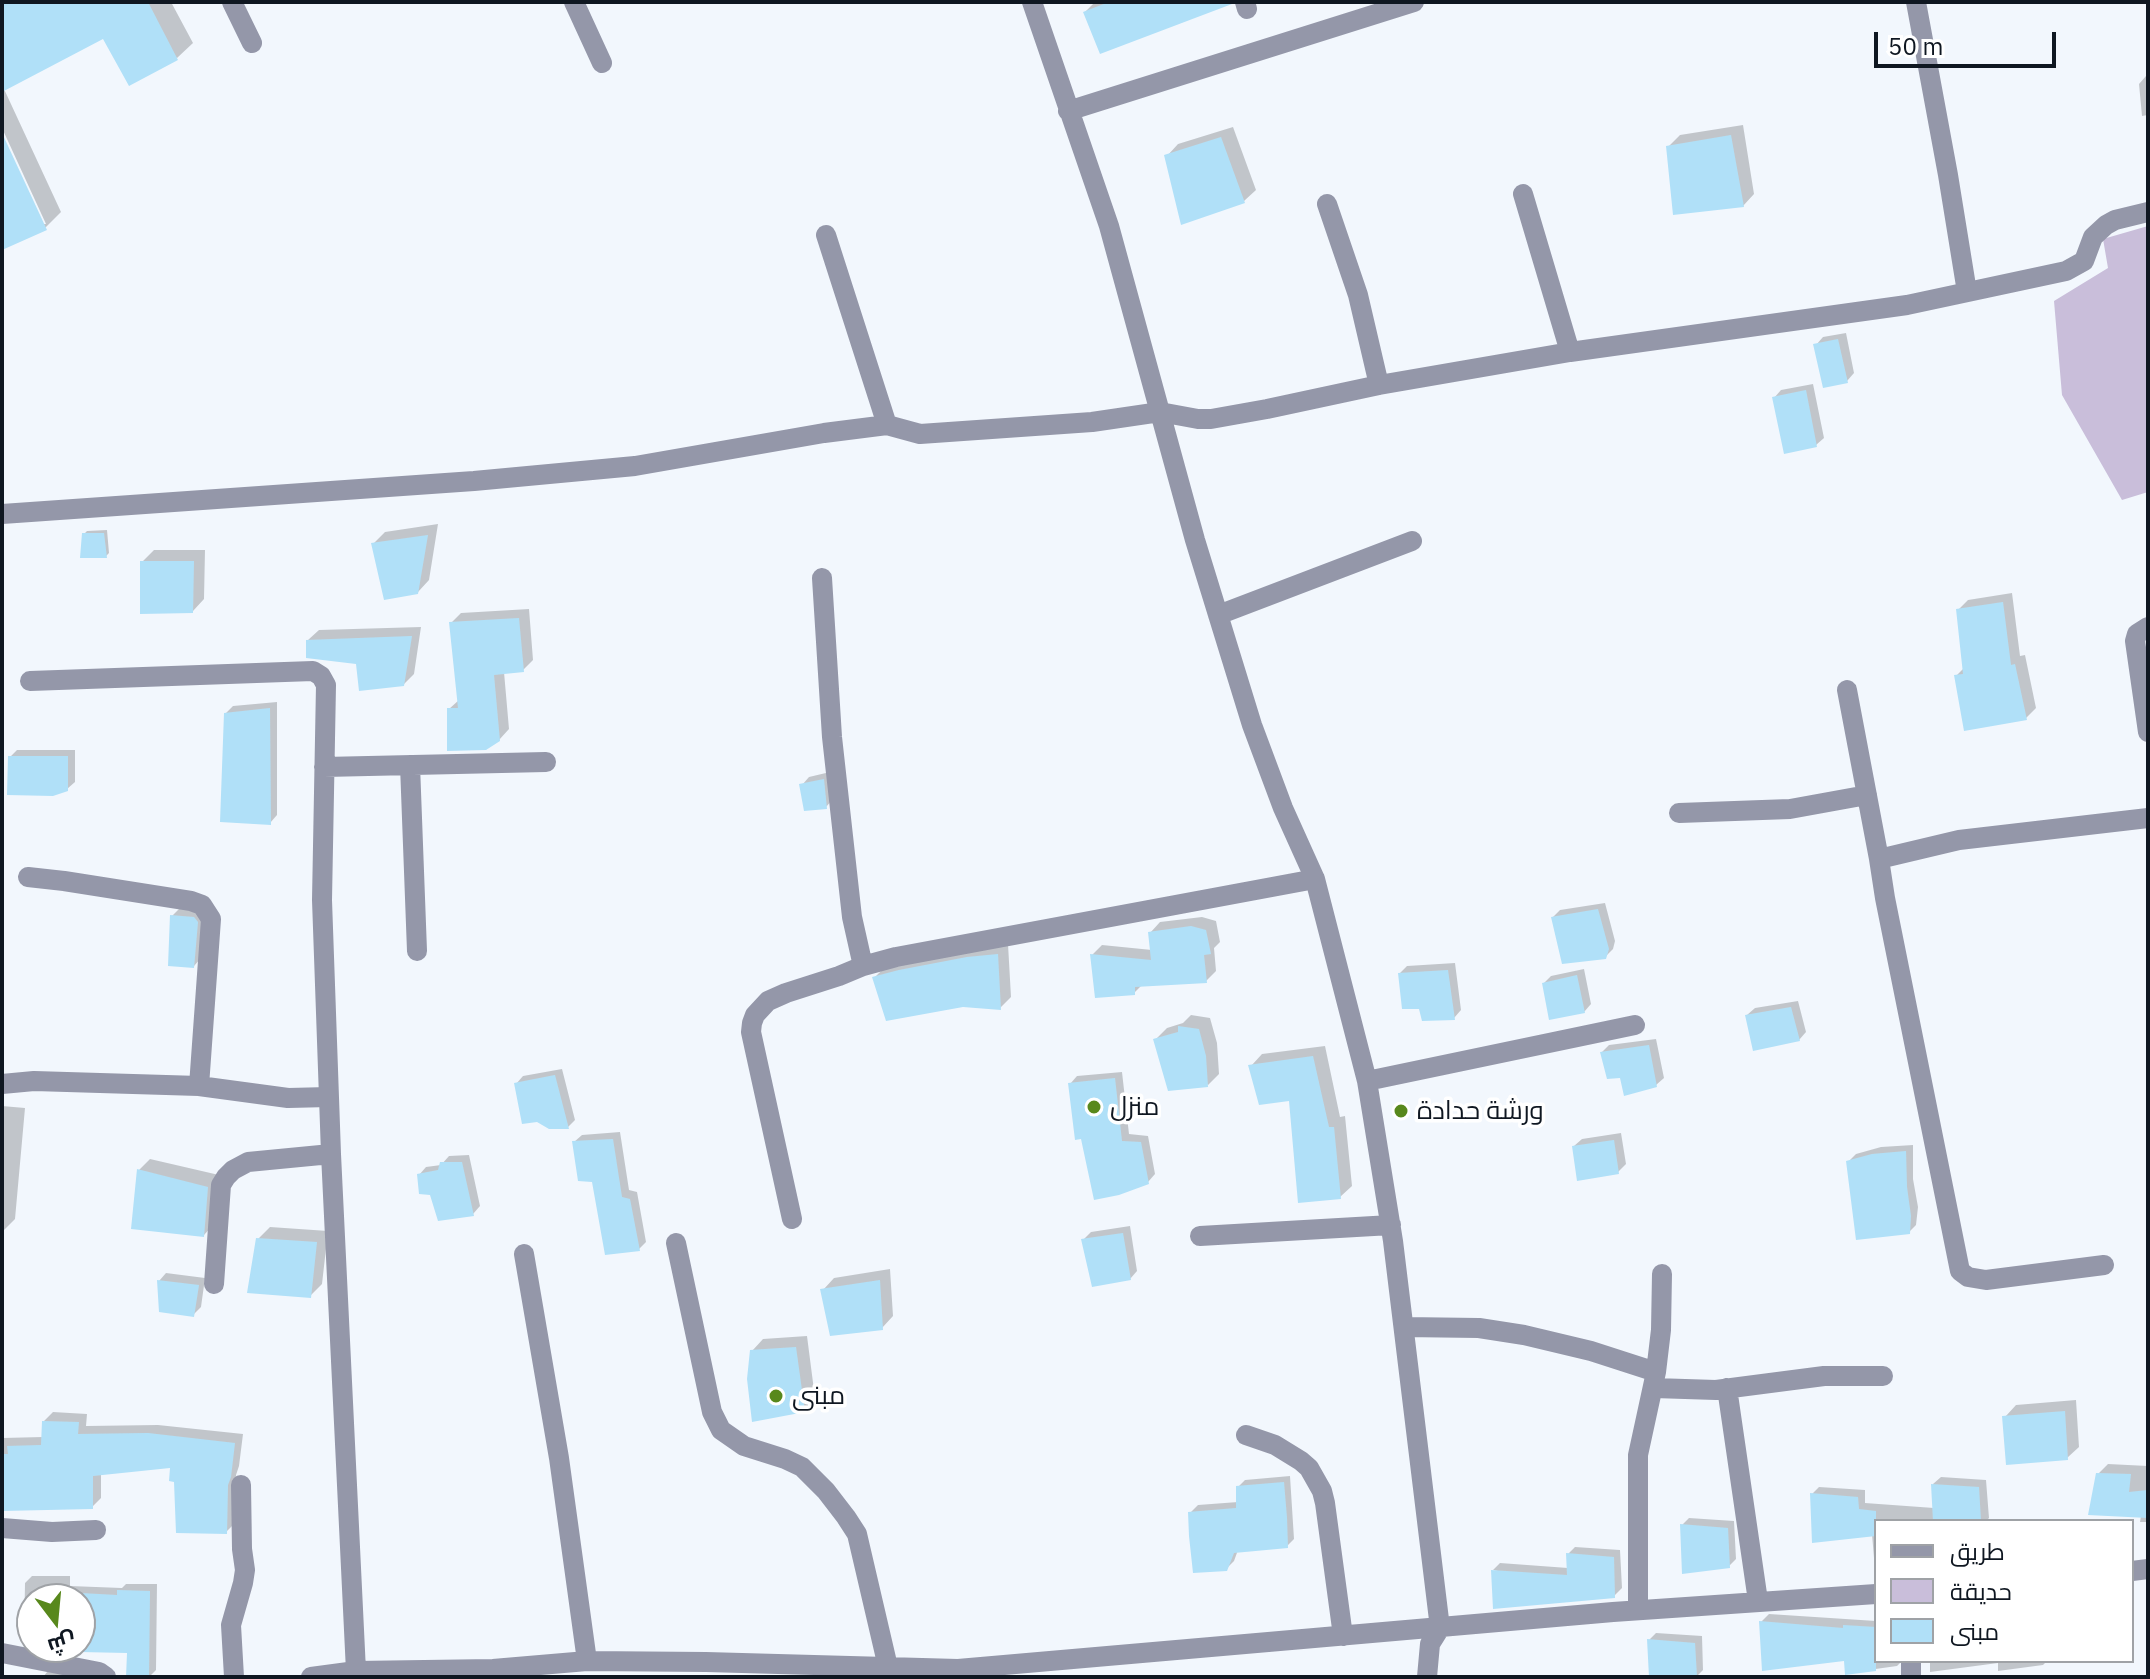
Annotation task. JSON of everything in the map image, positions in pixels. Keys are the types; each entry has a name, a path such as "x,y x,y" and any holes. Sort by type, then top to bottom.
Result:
{"street":[{"path":"232,2 252,43"},
{"path":"574,2 602,63"},
{"path":"1032,2 1109,226 1252,725 1283,808 1315,879 1367,1081 1391,1225 1440,1628 1430,1644 1427,1677"},
{"path":"1068,111 1414,2"},
{"path":"1916,2 1967,292"},
{"path":"1523,194 1570,352"},
{"path":"1327,204 1358,295 1379,385"},
{"path":"2,514 474,481 635,466 887,425 920,434 1092,422 1160,412 1211,419 1379,385 1570,352 1892,308 2066,271 2084,261 2098,230 2115,220 2148,212"},
{"path":"826,235 887,425"},
{"path":"1218,615 1412,541"},
{"path":"822,578 832,737 852,917 863,966"},
{"path":"2148,627 2137,634 2135,641 2148,732"},
{"path":"30,681 313,671 321,676 326,685 322,900 356,1671"},
{"path":"1847,690 1885,898 1960,1271 1968,1277 1986,1280 2104,1265"},
{"path":"324,767 546,762"},
{"path":"410,765 417,951"},
{"path":"1679,813 1790,809 1867,795"},
{"path":"1879,859 1959,840 2148,818"},
{"path":"28,877 202,905 211,919 199,1086"},
{"path":"792,1219 751,1032 755,1015 768,1001 896,957 1315,879"},
{"path":"1367,1081 1635,1025"},
{"path":"2,1084 34,1081 199,1086 288,1098 329,1097"},
{"path":"214,1284 221,1185 226,1177 248,1162 331,1154"},
{"path":"1200,1236 1391,1225"},
{"path":"676,1243 712,1412 721,1430 744,1446 802,1467 846,1517 857,1534 888,1667"},
{"path":"524,1254 559,1458 587,1661"},
{"path":"1638,1610 1638,1455 1655,1380 1661,1330 1662,1274"},
{"path":"1404,1327 1479,1328 1524,1335 1591,1351 1655,1380 1727,1388 1824,1376 1883,1376"},
{"path":"1727,1388 1758,1601"},
{"path":"1246,1435 1275,1445 1301,1461 1309,1468 1322,1491 1343,1636"},
{"path":"234,1677 231,1625 245,1570 241,1485"},
{"path":"2,1528 52,1532 96,1530"},
{"path":"311,1677 356,1671 493,1673 587,1661 958,1669 1638,1610 1874,1594"},
{"path":"2,1653 99,1672 106,1677"}],"green space":[{"path":"2148,226 2148,492 2122,500 2062,395 2054,301 2108,268 2103,239"}],"building":[{"path":"2,2 148,2 178,60 129,86 103,39 2,92"},
{"path":"1109,2 1232,4 1100,54 1083,12"},
{"path":"2,133 47,230 2,250"},
{"path":"1731,135 1744,207 1673,215 1666,146"},
{"path":"1221,137 1245,203 1181,225 1164,155"},
{"path":"1838,339 1848,383 1823,388 1813,344"},
{"path":"1806,390 1817,447 1784,454 1772,397"},
{"path":"82,533 104,533 107,558 80,558"},
{"path":"428,535 418,594 384,600 371,543"},
{"path":"140,561 194,561 193,613 140,614"},
{"path":"2003,602 2011,665 2015,664 2027,720 1964,731 1954,675 1963,674 1956,609"},
{"path":"519,618 524,672 494,675 500,741 486,750 447,751 447,708 458,708 449,622"},
{"path":"412,636 404,686 359,691 356,664 306,658 306,640"},
{"path":"270,708 271,825 220,822 224,713"},
{"path":"8,756 68,756 68,791 53,796 7,795"},
{"path":"824,779 827,809 804,811 799,784"},
{"path":"1598,909 1609,949 1606,959 1562,964 1551,917"},
{"path":"170,915 194,917 198,922 194,968 168,966"},
{"path":"1191,926 1206,930 1211,954 1204,955 1207,983 1135,987 1135,995 1095,998 1090,954 1151,960 1148,932"},
{"path":"998,954 1001,1010 963,1007 886,1021 872,977 967,957"},
{"path":"1448,970 1455,1020 1422,1021 1419,1009 1402,1009 1398,973"},
{"path":"1577,975 1585,1013 1549,1020 1542,983"},
{"path":"1791,1007 1800,1041 1753,1051 1745,1015"},
{"path":"1178,1026 1199,1029 1206,1056 1208,1087 1168,1091 1153,1039 1178,1032"},
{"path":"1649,1045 1657,1087 1624,1096 1620,1078 1607,1079 1600,1052"},
{"path":"1313,1056 1329,1127 1334,1127 1341,1199 1298,1203 1289,1101 1259,1105 1248,1065"},
{"path":"555,1075 569,1129 549,1129 537,1122 522,1124 514,1083"},
{"path":"1115,1078 1122,1141 1141,1142 1149,1184 1094,1200 1081,1139 1075,1140 1068,1083"},
{"path":"613,1139 622,1197 630,1199 640,1251 605,1255 592,1182 578,1181 572,1141"},
{"path":"1614,1140 1619,1174 1577,1181 1572,1146"},
{"path":"1906,1151 1910,1234 1856,1240 1846,1161 1872,1154"},
{"path":"440,1162 462,1162 474,1216 438,1221 430,1195 419,1194 417,1174 438,1170"},
{"path":"137,1169 208,1187 204,1237 131,1229"},
{"path":"1123,1233 1131,1280 1092,1287 1081,1239"},
{"path":"256,1238 317,1242 311,1298 247,1293"},
{"path":"157,1280 199,1285 194,1317 159,1312"},
{"name":"مبنى","path":"880,1280 883,1330 830,1336 820,1289"},
{"name":"مبنى","path":"796,1347 805,1412 752,1422 747,1379 750,1350"},
{"path":"2065,1411 2068,1460 2006,1465 2002,1416"},
{"path":"42,1421 79,1422 78,1434 148,1433 235,1443 228,1485 227,1534 176,1533 174,1482 169,1481 170,1468 93,1476 93,1509 2,1511 2,1454 8,1454 7,1446 41,1445"},
{"path":"2096,1473 2131,1474 2129,1492 2148,1490 2148,1518 2088,1515"},
{"path":"1284,1482 1288,1548 1234,1553 1227,1571 1193,1573 1188,1512 1236,1508 1236,1486"},
{"path":"1931,1484 1979,1487 1981,1519 1933,1519"},
{"path":"1810,1493 1858,1497 1859,1509 1876,1511 1874,1536 1812,1543"},
{"path":"1680,1524 1728,1528 1730,1568 1682,1574"},
{"path":"1566,1553 1614,1557 1615,1598 1493,1609 1491,1570 1567,1575"},
{"path":"117,1590 150,1591 149,1677 126,1677 127,1653 96,1652 96,1594 117,1595"},
{"path":"1759,1621 1843,1628 1843,1625 1874,1627 1876,1671 1845,1675 1844,1661 1762,1671"},
{"path":"1647,1639 1695,1643 1697,1677 1649,1677"}],"place":[{"name":"منزل","path":"1094,1107"},
{"name":"ورشة حدادة","path":"1401,1111"},
{"name":"مبنى","path":"776,1396"}]}
